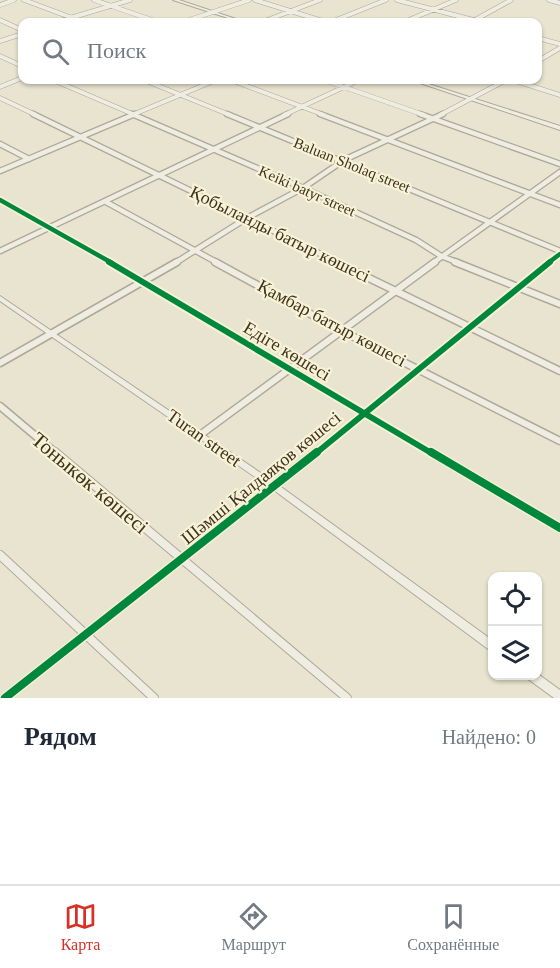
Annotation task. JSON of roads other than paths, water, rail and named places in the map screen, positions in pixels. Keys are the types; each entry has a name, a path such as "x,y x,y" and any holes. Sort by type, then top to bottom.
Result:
{"street":[{"path":"0,5 15,0"},
{"path":"24,0 71,18 130,0"},
{"path":"94,0 146,18"},
{"path":"175,0 230,18"},
{"path":"183,3 190,0"},
{"path":"196,18 249,0"},
{"path":"255,0 312,18"},
{"path":"273,18 320,0"},
{"path":"341,18 386,0"},
{"path":"397,0 459,18"},
{"path":"414,18 456,0"},
{"path":"479,18 511,0"},
{"path":"549,0 560,3"},
{"path":"0,21 18,30"},
{"path":"0,41 18,34"},
{"path":"542,40 560,46"},
{"path":"542,58 560,46"},
{"path":"0,56 18,64"},
{"path":"0,87 18,80"},
{"name":"Keiki batyr street","path":"62,84 303,188 416,240 441,256 560,304"},
{"name":"Baluan Sholaq street","path":"155,84 344,160 560,253"},
{"path":"0,171 206,84"},
{"path":"242,84 560,205"},
{"path":"335,84 560,164"},
{"path":"0,252 350,84"},
{"path":"425,84 560,128"},
{"path":"0,363 145,282 247,218 303,188 344,160 432,120 498,84"},
{"path":"526,84 560,95"},
{"path":"554,93 560,90"},
{"name":"Қобыланды батыр көшесі","path":"0,98 560,371"},
{"path":"0,144 28,159"},
{"path":"200,435 321,347 338,329 397,291 441,256 560,172"},
{"name":"Едіге көшесі","path":"0,200 145,282 144,284 560,528"},
{"name":"Қамбар батыр көшесі","path":"106,202 338,329 560,441"},
{"name":"Шәмші Қалдаяқов көшесі","path":"5,698 365,414 560,253"},
{"name":"Turan street","path":"0,298 274,486 488,643"},
{"name":"Тоныкөк көшесі","path":"0,406 347,698"},
{"path":"0,555 154,698"},
{"path":"539,680 560,696"}]}
